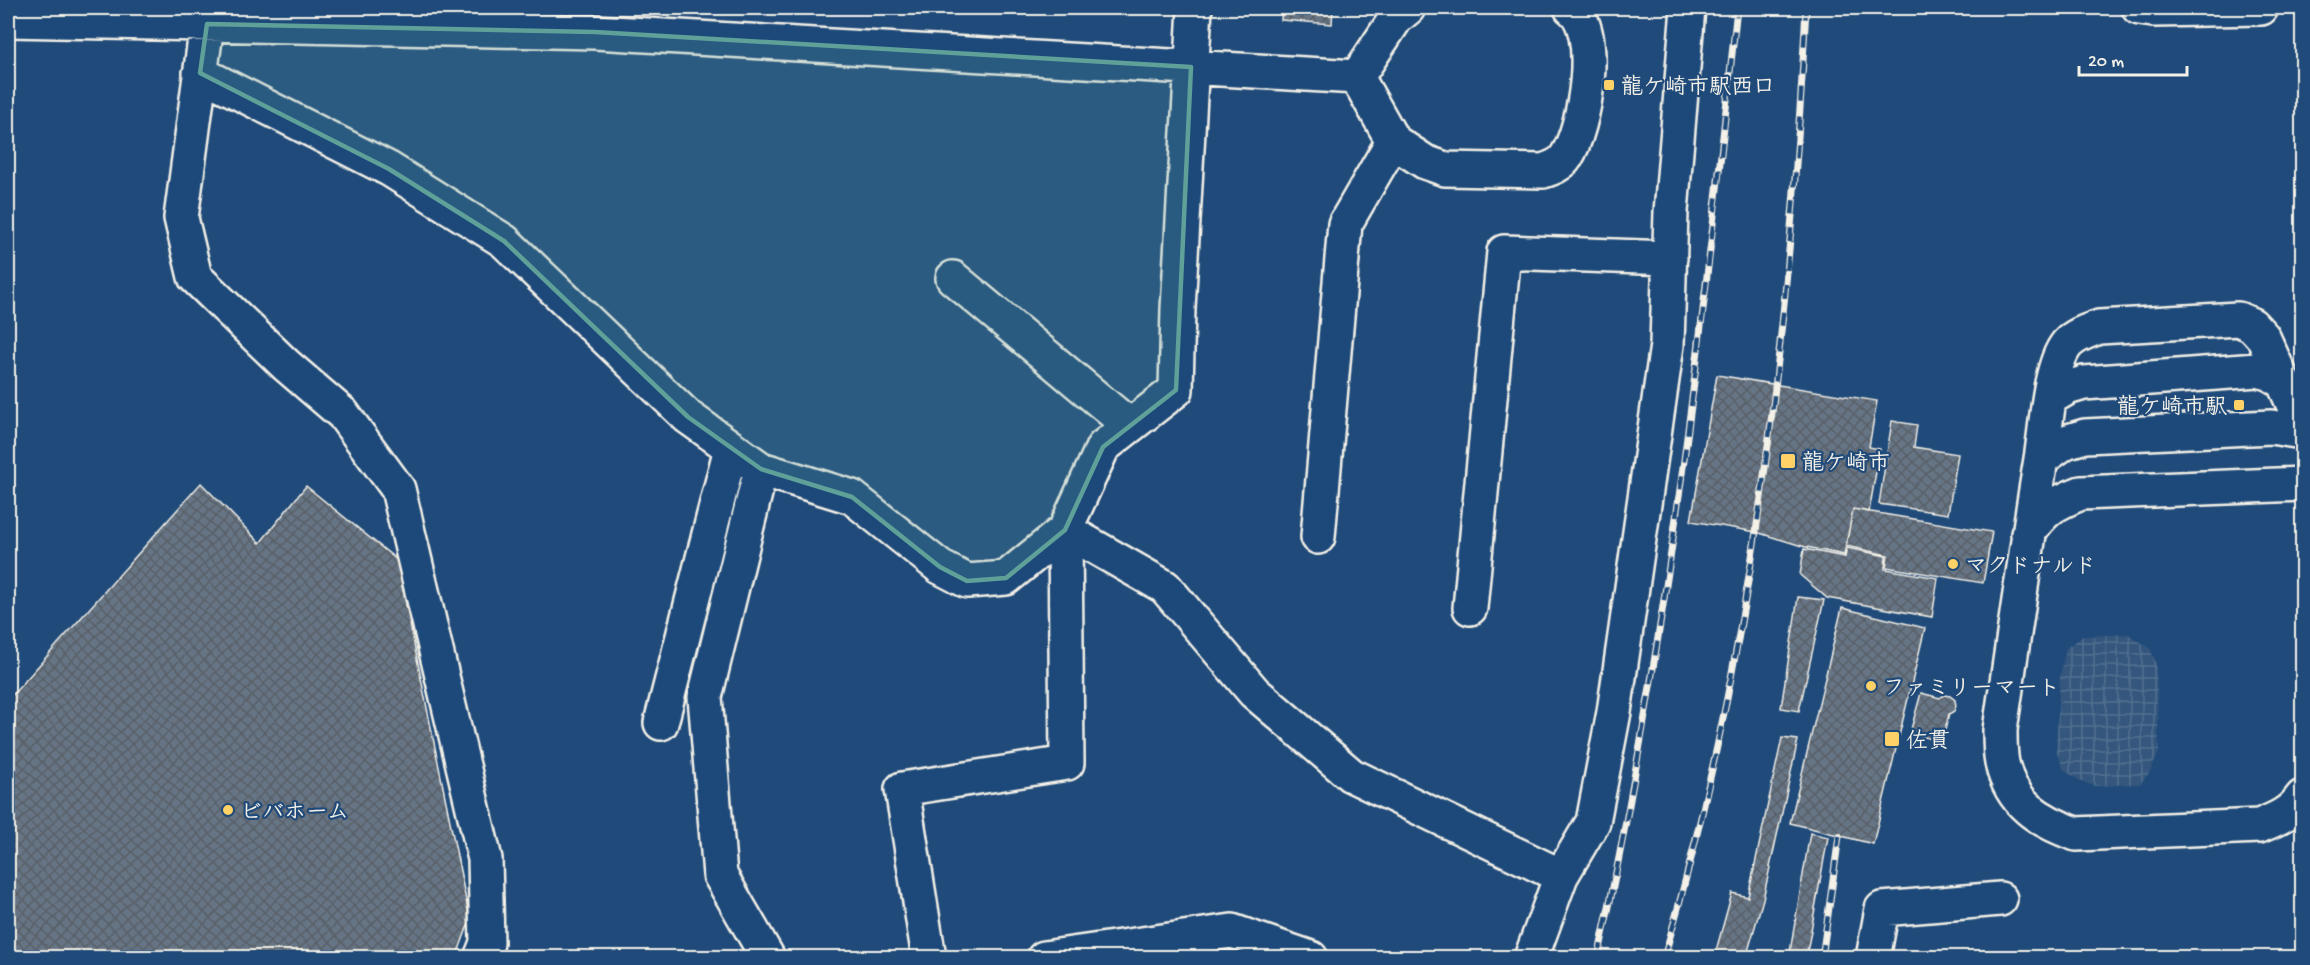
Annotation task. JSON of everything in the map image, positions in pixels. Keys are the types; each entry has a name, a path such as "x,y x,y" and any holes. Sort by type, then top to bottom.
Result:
{"street":[{"path":"929,957 902,789 1066,763 1065,530 1103,447 1176,390 1195,8"},
{"path":"1357,77 1393,141 1425,162 1446,169 1543,171 1556,167 1567,157 1582,116 1587,93 1587,37 1577,12 1571,8"},
{"path":"1509,957 1534,947 1561,876 1593,822 1614,712 1667,345 1671,212 1688,8"},
{"path":"2139,8 2153,10 2262,8"},
{"path":"1357,77 1398,11"},
{"path":"8,20 206,16 323,17 1357,77"},
{"path":"206,16 181,218 195,277 286,364 343,414 398,489 485,859 487,942 481,957"},
{"path":"200,73 389,169 504,241 688,417 761,469 852,497 940,567 967,581 1006,578 1065,530"},
{"path":"1318,537 1345,224 1393,141"},
{"path":"1470,608 1504,252 1670,258"},
{"path":"953,278 1130,426"},
{"path":"2302,420 2263,337 2252,325 2238,319 2099,327 2084,332 2068,344 2059,360 2050,398 2000,730 2002,763 2010,785 2027,810 2048,824 2076,834 2259,826 2295,808 2302,797"},
{"path":"2050,398 2067,388 2084,383 2202,374 2257,370 2270,373 2282,381"},
{"path":"2041,459 2065,442 2085,436 2271,427 2302,432"},
{"path":"661,723 731,448"},
{"path":"761,469 705,697 720,874 768,957"},
{"path":"2028,534 2039,517 2057,502 2081,493 2302,484"},
{"path":"1065,530 1165,587 1254,693 1351,775 1561,876"},
{"path":"1873,957 1882,909 2000,898"},
{"path":"1044,957 1232,931 1311,957"}],"highlighted area":[{"path":"207,24 595,32 1191,67 1176,390 1103,447 1065,530 1006,578 967,581 940,567 852,497 761,469 688,417 504,241 389,169 200,73"}],"shaded area":[{"path":"2128,634 2150,648 2156,664 2159,752 2150,772 2140,784 2095,786 2082,782 2064,770 2056,751 2060,676 2066,648 2083,636"}],"building":[{"path":"1282,8 1333,8 1332,24 1281,20"},
{"path":"1717,375 1877,401 1869,447 1880,449 1869,512 1853,509 1844,555 1802,546 1756,532 1691,521"},
{"path":"1892,421 1917,425 1914,447 1958,454 1948,514 1879,504"},
{"name":"ビバホーム","path":"201,483 260,543 306,486 397,560 470,920 456,958 8,958 8,700"},
{"path":"1853,509 1992,532 1983,583 1886,567 1888,555 1846,546"},
{"path":"1847,548 1886,556 1885,569 1938,578 1932,617 1827,598 1800,575 1804,549 1845,557"},
{"path":"1798,597 1824,600 1799,711 1781,708"},
{"path":"1842,608 1925,628 1873,844 1790,823"},
{"path":"1921,693 1940,698 1944,695 1950,696 1955,700 1956,706 1949,714 1942,742 1910,733"},
{"path":"1782,738 1798,740 1763,899 1746,958 1714,958 1732,893 1748,897"},
{"path":"1810,833 1828,837 1806,958 1789,958"}],"railway":[{"path":"1598,958 1644,722 1681,484 1711,246 1737,8"},
{"path":"1664,958 1695,842 1722,724 1744,606 1762,487 1789,248 1806,8"},
{"path":"1822,958 1839,836"}],"place":[{"name":"龍ケ崎市駅西口","path":"1609,85"},
{"name":"龍ケ崎市駅","path":"2239,405"},
{"name":"龍ケ崎市","path":"1788,461"},
{"name":"マクドナルド","path":"1953,564"},
{"name":"ファミリーマート","path":"1871,686"},
{"name":"佐貫","path":"1892,739"},
{"name":"ビバホーム","path":"228,810"}]}
